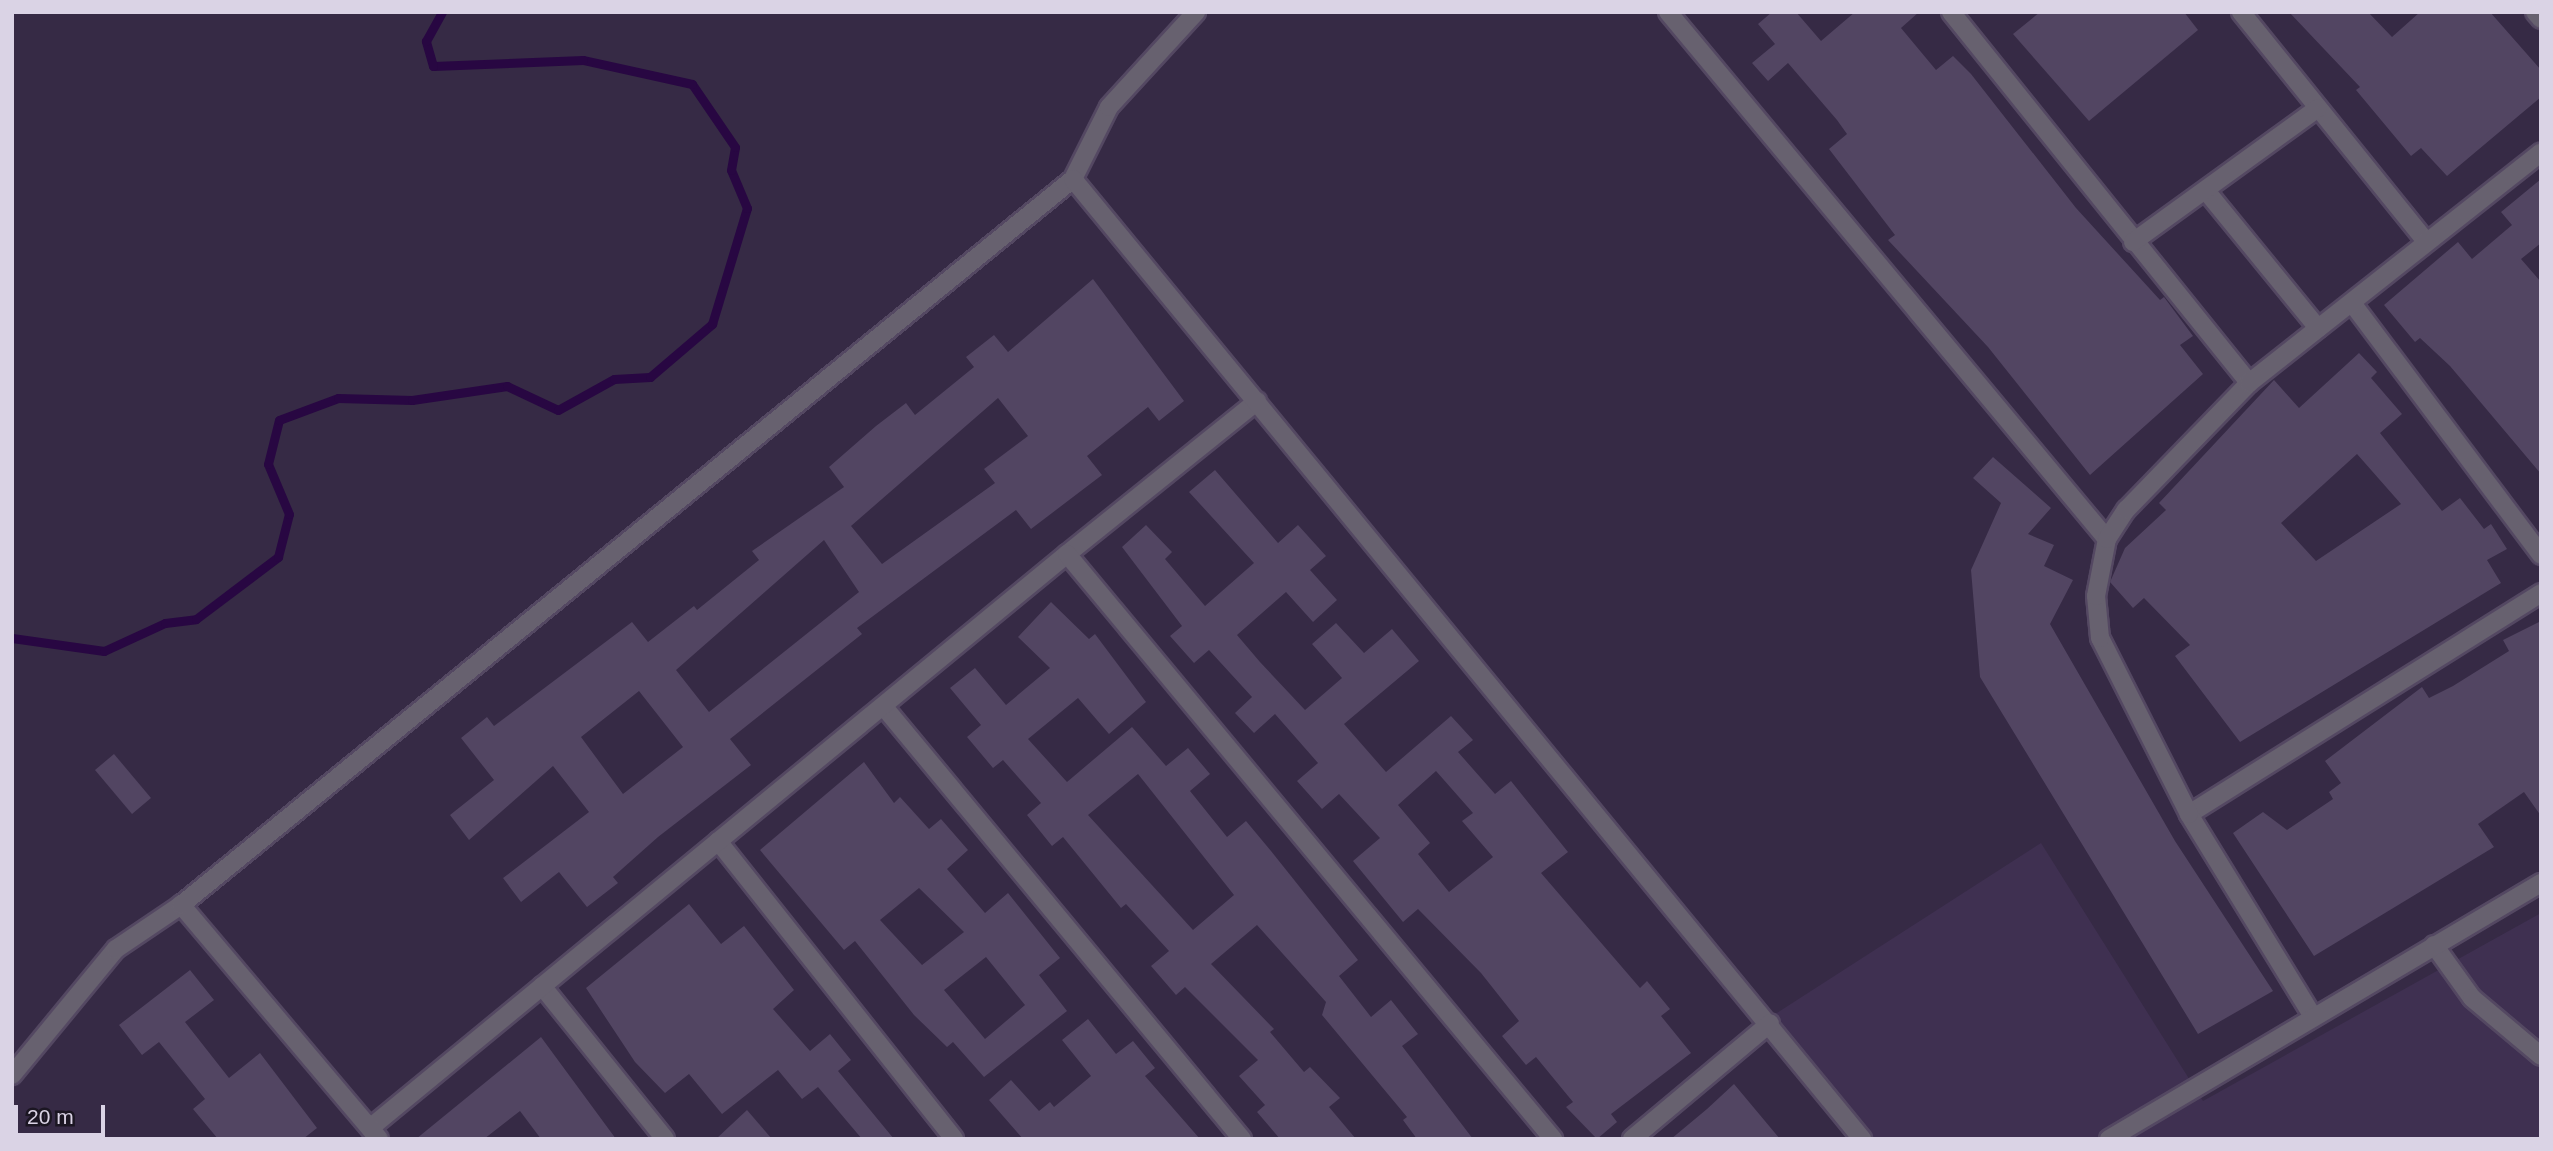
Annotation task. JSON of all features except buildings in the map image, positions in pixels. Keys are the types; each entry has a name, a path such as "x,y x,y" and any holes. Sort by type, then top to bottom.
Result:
{"street":[{"path":"12,1075 116,949 181,905 1073,179 1109,107 1196,12"},
{"path":"1668,12 2107,539"},
{"path":"1951,12 2133,242 2249,383"},
{"path":"2241,12 2426,241"},
{"path":"2535,12 2541,19"},
{"path":"2133,242 2207,192 2318,108"},
{"path":"2312,1016 2189,814 2100,638 2096,596 2107,539 2126,510 2249,383 2541,152"},
{"path":"1073,179 1770,1023 1862,1139"},
{"path":"2207,192 2318,328"},
{"path":"2352,303 2541,555"},
{"path":"181,905 375,1133 541,986 1257,401"},
{"path":"1067,554 1553,1139"},
{"path":"2189,814 2541,593"},
{"path":"884,707 1242,1139"},
{"path":"718,841 954,1139"},
{"path":"2109,1139 2312,1016 2541,883"},
{"path":"2434,945 2472,998 2541,1056"},
{"path":"541,986 665,1139"},
{"path":"1632,1139 1770,1023"}],"shaded area":[{"path":"2041,843 2203,1101 2541,913 2541,1139 1871,1139 1769,1018"}],"waterway":[{"path":"12,638 104,651 165,623 196,619 278,557 289,514 268,464 279,420 338,398 412,400 507,386 558,410 614,379 650,377 712,324 747,208 731,170 735,147 692,84 583,60 433,66 426,41 442,12"}]}
